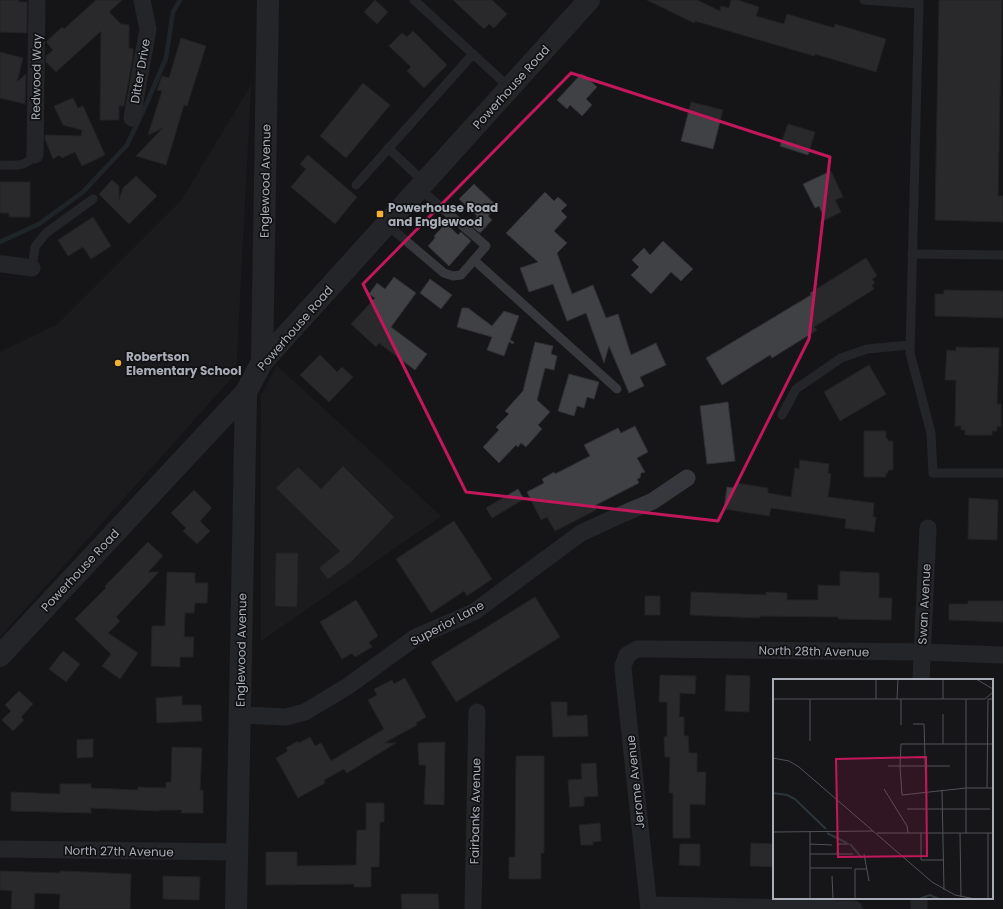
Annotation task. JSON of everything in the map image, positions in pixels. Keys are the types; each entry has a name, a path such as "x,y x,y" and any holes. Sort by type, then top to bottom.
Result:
{"street":[{"name":"Redwood Way","path":"35,154 37,0"},
{"name":"Ditter Drive","path":"132,118 148,29 142,0"},
{"name":"Englewood Avenue","path":"262,362 268,0"},
{"name":"Powerhouse Road","path":"0,656 246,392 262,362 589,0"},
{"path":"0,264 32,268"},
{"name":"Englewood Avenue","path":"236,909 246,392"},
{"name":"Superior Lane","path":"240,715 286,717 305,712 348,686 416,637 474,612 581,533 653,501 687,478"},
{"name":"Swan Avenue","path":"921,679 928,528"},
{"name":"North 28th Avenue","path":"627,655 637,650 649,649 922,652 1003,655"},
{"name":"Jerome Avenue","path":"627,655 623,666 624,679 649,907"},
{"name":"Fairbanks Avenue","path":"473,909 477,712"},
{"name":"North 27th Avenue","path":"0,849 237,852"},
{"path":"649,907 854,909"}],"lane":[{"path":"414,0 510,88"},
{"path":"864,0 919,2 910,353 931,433 933,473 1003,473"},
{"path":"356,185 473,54"},
{"path":"386,224 444,274 453,276 461,275 486,246 422,185 388,148"},
{"path":"0,165 19,165 28,163 35,154"},
{"path":"32,268 35,247 46,233 93,199"},
{"path":"912,254 1003,255"},
{"path":"474,260 618,389"},
{"path":"782,415 796,389 841,358 867,349 910,345"}],"highlighted area":[{"path":"571,73 830,157 809,339 718,521 466,492 363,284"}],"shaded area":[{"name":"Robertson Elementary School","path":"251,85 236,373 0,637 0,352 58,324 181,201"},
{"path":"277,366 441,516 261,641 261,395"}],"building":[{"path":"0,0 19,0 19,2 27,2 27,33 0,32"},
{"path":"96,0 122,0 109,12 121,24 129,25 129,48 133,49 133,56 124,106 119,106 119,120 100,120 101,31 56,72 46,62 46,56 53,50 46,42 62,27 64,29"},
{"path":"375,0 388,12 377,24 364,12"},
{"path":"453,0 492,0 507,14 494,28 489,24 484,29"},
{"path":"647,0 697,0 720,11 721,6 729,8 731,0 738,0 759,7 756,16 784,24 787,14 834,28 835,24 886,39 876,72 815,54 814,56 695,21 694,23"},
{"path":"939,0 1002,0 998,196 1003,196 1003,222 935,220"},
{"path":"413,31 447,65 424,88 407,71 411,67 389,46 402,33 407,37"},
{"path":"181,38 206,46 187,106 184,105 166,165 136,156 163,128 148,135 162,91 157,90 162,76 169,78"},
{"path":"0,52 23,58 17,82 26,74 25,104 0,98"},
{"path":"582,73 597,87 586,99 592,105 582,116 570,105 567,109 557,100"},
{"path":"363,83 390,105 346,158 320,136"},
{"path":"73,98 78,108 83,106 105,155 82,166 75,152 62,158 59,155 53,159 45,139 45,135 81,136 82,130 63,125 54,106"},
{"path":"691,102 723,110 713,149 681,141"},
{"path":"788,124 815,132 808,155 780,146"},
{"path":"308,155 357,197 335,224 291,187 306,169 300,164"},
{"path":"831,171 843,197 835,200 841,212 825,220 819,206 815,208 803,184"},
{"path":"136,176 157,196 129,224 99,194 112,180 119,186 119,200 123,188"},
{"path":"0,182 30,182 30,217 9,217 9,213 0,213"},
{"path":"474,184 497,206 488,216 492,220 480,233 469,224 477,216 459,199"},
{"path":"545,192 554,201 558,197 567,205 561,211 567,217 554,231 567,243 557,253 572,294 593,285 606,318 618,314 631,355 656,343 666,365 640,377 644,386 629,393 609,346 604,363 586,313 567,321 553,284 529,292 520,268 538,262 506,233"},
{"path":"93,217 111,246 91,259 83,247 68,256 58,240"},
{"path":"446,223 458,235 461,232 471,241 449,266 428,246 435,238 434,236"},
{"path":"663,241 693,269 681,281 671,272 651,294 631,275 639,267 632,260 644,248 650,255"},
{"path":"866,258 877,276 872,279 875,283 872,285 874,289 814,327 817,330 772,358 770,355 722,385 706,358 811,295 810,293"},
{"path":"394,277 416,293 391,327 427,354 415,370 379,343 376,347 351,324 375,298 369,294 377,283 385,289"},
{"path":"430,279 452,295 441,309 420,293"},
{"path":"944,290 1003,291 1003,318 935,316 935,294 944,294"},
{"path":"462,308 468,308 492,326 504,311 519,316 510,340 514,342 513,344 509,342 504,356 487,350 492,337 457,327"},
{"path":"535,342 553,346 551,354 557,356 554,370 545,368 537,400 550,412 538,425 542,429 526,447 521,443 518,447 516,445 499,463 483,447 499,430 496,427 509,414 505,411 523,391"},
{"path":"956,347 999,348 997,404 1001,404 1001,427 997,426 997,431 992,431 992,435 965,435 965,430 961,430 961,426 955,426 956,380 945,380 947,350 956,351"},
{"path":"320,355 337,372 342,367 353,377 329,402 300,375"},
{"path":"869,365 886,394 840,421 824,392"},
{"path":"569,374 599,382 594,399 587,397 584,408 577,406 574,416 558,411"},
{"path":"728,402 735,461 707,464 700,406"},
{"path":"635,426 648,452 637,458 645,472 641,473 640,478 637,479 639,483 594,506 596,510 555,531 547,517 541,520 527,492 544,483 542,479 554,472 555,474 590,456 584,445 618,428 621,433"},
{"path":"864,431 886,431 886,438 888,441 893,441 893,470 888,470 886,477 864,477"},
{"path":"800,460 829,464 828,473 831,474 828,497 874,503 873,517 876,517 874,532 845,528 846,519 771,508 769,516 724,509 727,487 735,488 736,483 768,488 768,493 791,497 795,468 799,469"},
{"path":"343,466 394,517 351,562 328,579 319,568 340,551 276,488 298,467 321,489"},
{"path":"518,489 524,499 492,518 486,508"},
{"path":"194,490 212,508 200,521 210,531 197,544 183,531 186,528 171,513"},
{"path":"969,498 998,500 997,540 968,539"},
{"path":"454,521 492,579 467,596 464,591 431,613 396,559"},
{"path":"148,542 163,556 148,572 159,572 116,617 120,621 108,633 138,653 120,679 102,666 111,654 75,619"},
{"path":"276,553 298,553 297,607 275,606"},
{"path":"840,571 879,573 879,598 892,598 891,620 838,619 838,617 760,616 760,618 690,615 691,592 766,595 766,592 787,593 787,600 818,600 818,585 840,586"},
{"path":"167,572 195,573 195,583 208,583 207,603 195,603 194,613 185,613 184,637 194,637 193,657 180,657 180,667 151,666 152,626 165,626"},
{"path":"645,596 660,596 660,615 645,615"},
{"path":"535,597 560,637 456,702 431,662"},
{"path":"356,600 378,636 369,642 372,647 355,657 352,653 342,659 320,622"},
{"path":"968,601 1003,601 1003,622 949,620 949,604 968,604"},
{"path":"63,651 80,664 66,682 49,669"},
{"path":"660,675 696,676 695,694 680,693 679,717 684,717 684,736 688,736 689,753 697,753 697,772 706,772 705,805 690,804 690,838 673,838 673,793 669,793 670,757 665,757 664,737 667,736 667,702 659,702"},
{"path":"726,675 750,676 749,712 725,711"},
{"path":"405,678 426,717 416,723 417,725 384,743 396,743 347,773 344,769 324,780 325,783 298,798 276,758 288,751 286,748 298,741 299,743 310,737 315,746 321,743 331,761 384,729 368,700 377,695 374,689 392,680 394,684"},
{"path":"19,691 33,704 21,717 24,720 13,731 2,720 11,711 5,705"},
{"path":"182,696 182,705 201,705 202,721 157,723 156,698"},
{"path":"551,702 567,702 567,716 587,715 588,736 553,737"},
{"path":"93,739 93,757 77,758 77,740"},
{"path":"445,742 444,805 424,804 426,765 419,765 418,743"},
{"path":"172,747 202,748 200,790 203,790 203,813 181,813 182,810 159,811 91,808 91,813 11,811 11,792 60,794 60,784 91,784 91,788 138,790 138,787 166,788 166,782 171,782"},
{"path":"516,756 544,756 544,853 541,853 541,879 509,879 509,857 515,857"},
{"path":"596,763 598,796 584,797 584,806 570,807 568,780 582,779 581,764"},
{"path":"366,803 384,803 384,822 380,822 379,867 371,867 371,887 354,887 354,884 266,885 266,852 297,852 297,866 356,865 357,830 366,830"},
{"path":"600,823 601,841 593,842 593,845 581,845 579,825"},
{"path":"751,843 773,844 773,867 750,866"},
{"path":"680,844 700,844 700,866 679,865"},
{"path":"0,871 60,873 60,871 131,874 130,909 59,909 60,894 35,893 34,909 11,909 12,891 0,890"},
{"path":"163,876 200,877 199,900 163,899"},
{"path":"401,894 438,894 439,909 402,909"}],"waterway":[{"path":"0,242 39,224 83,192 127,145 166,58 173,12 180,0"}],"place":[{"name":"Powerhouse Road and Englewood","path":"380,214"},
{"name":"Robertson Elementary School","path":"118,363"}]}
